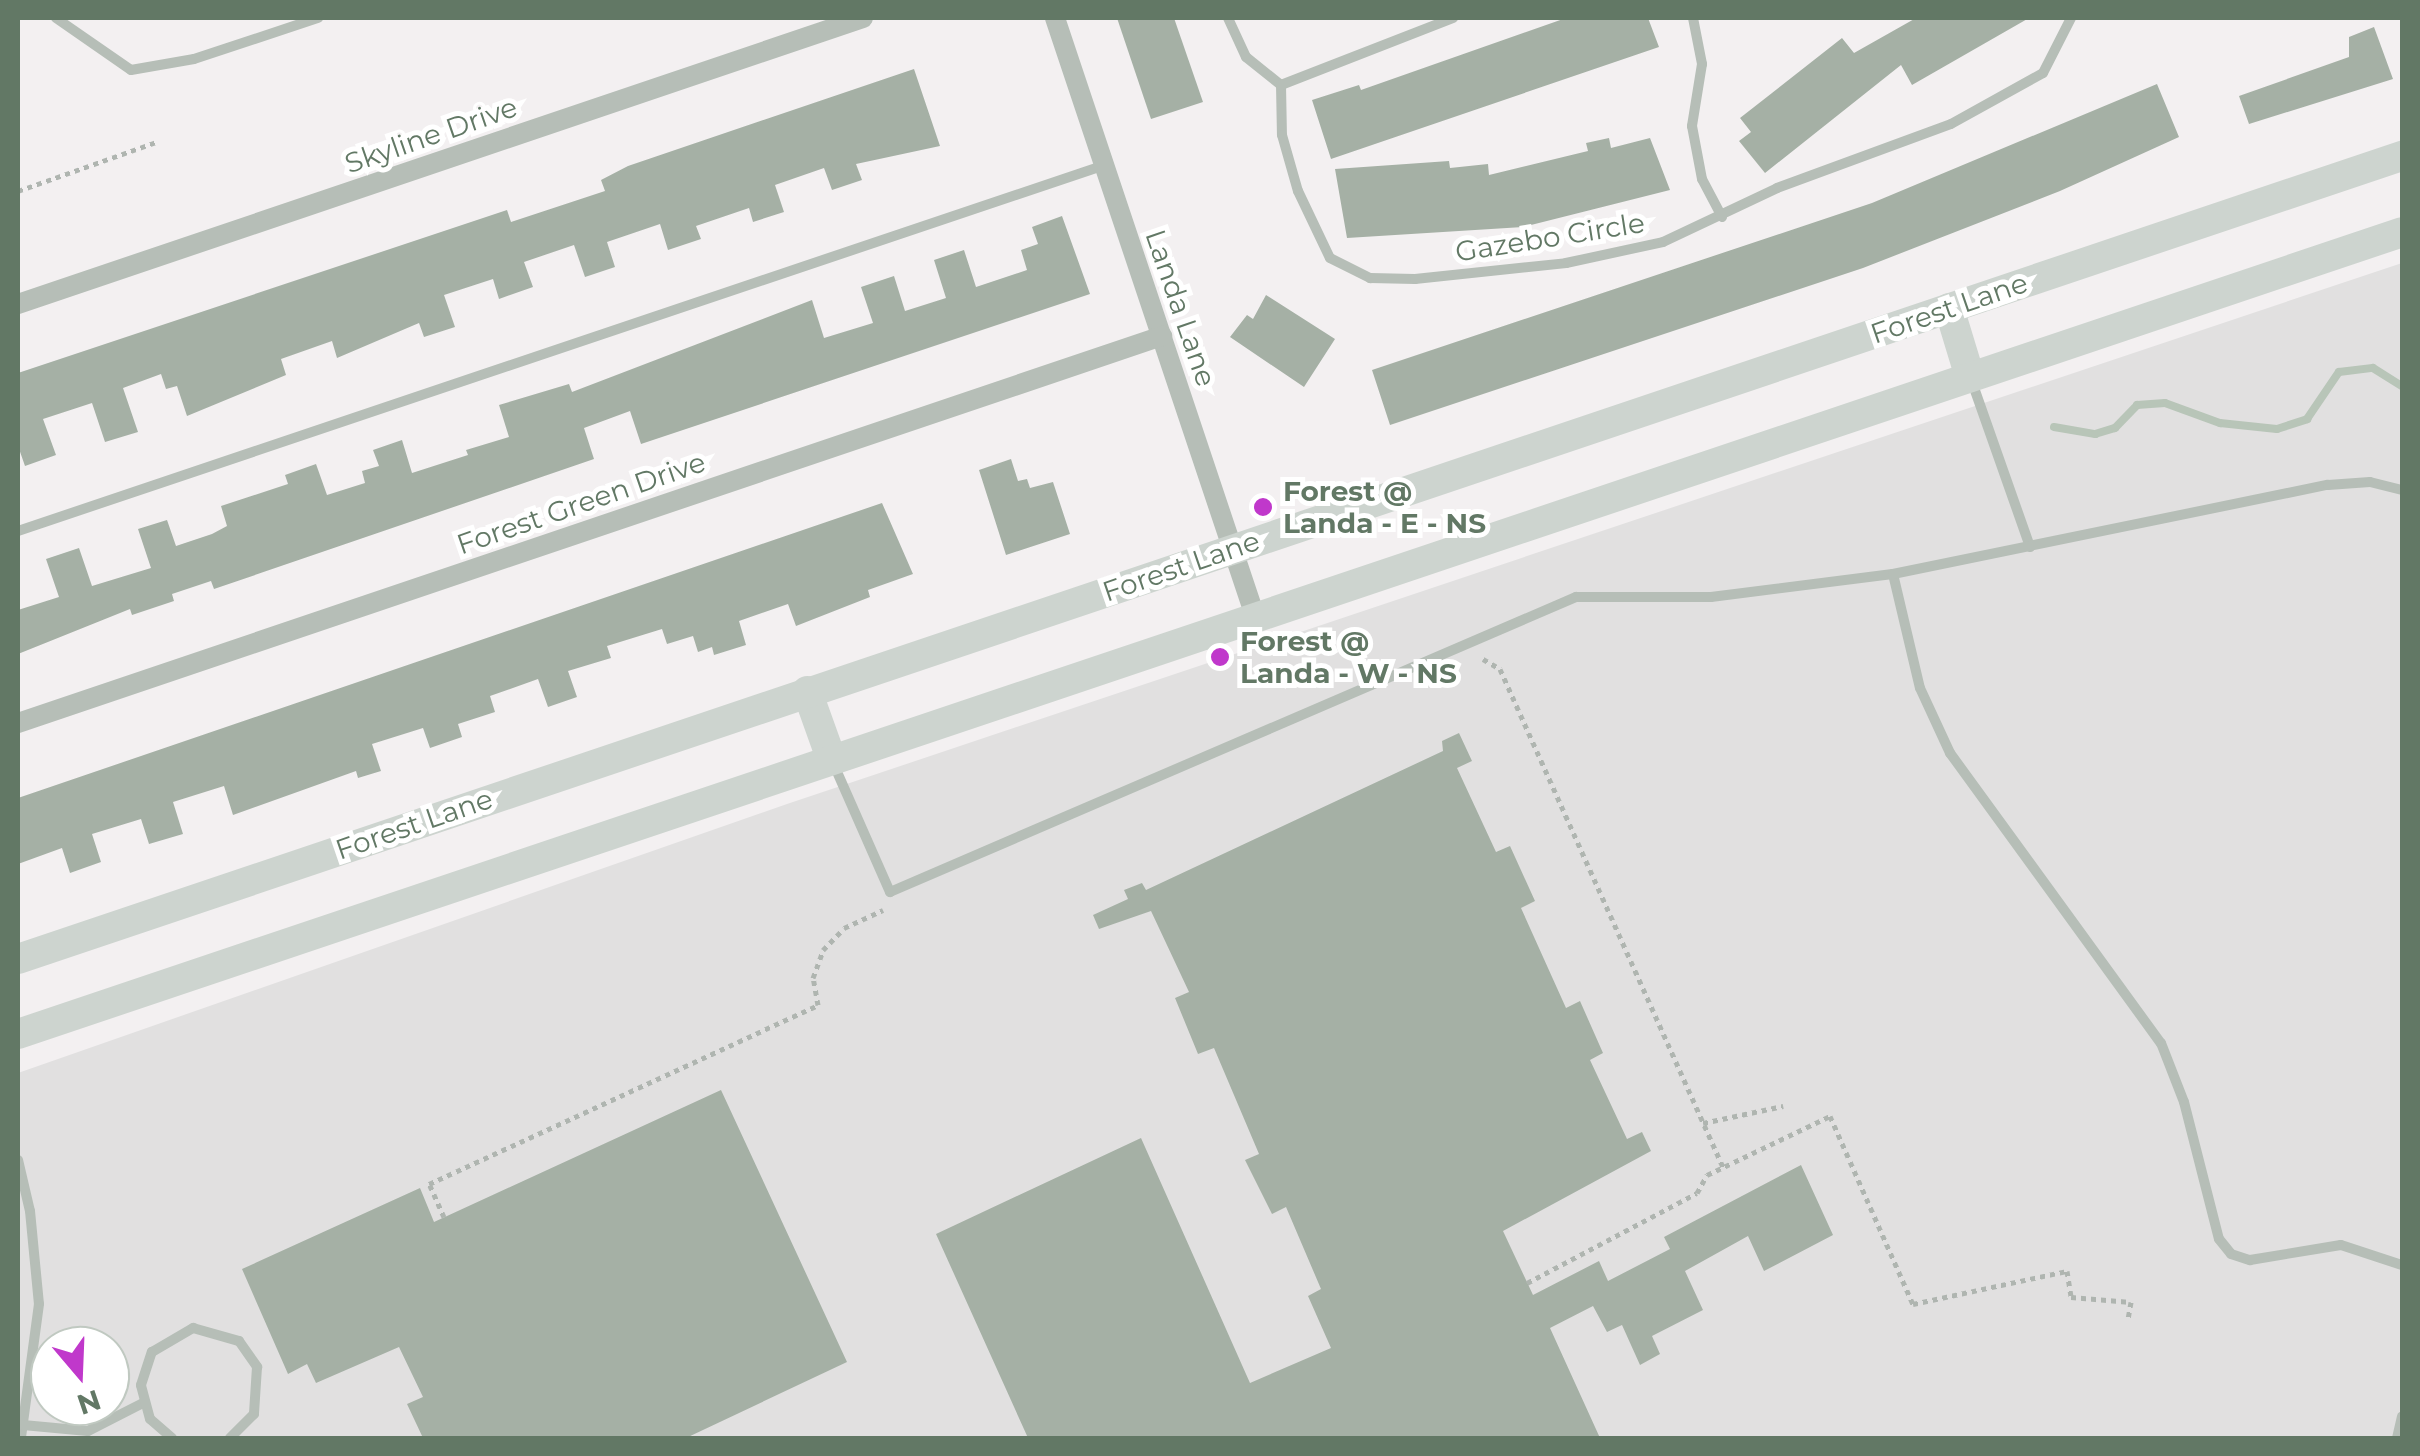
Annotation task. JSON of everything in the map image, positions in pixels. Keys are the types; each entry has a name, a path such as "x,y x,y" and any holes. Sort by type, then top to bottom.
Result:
{"main road":[{"name":"Forest Lane","path":"18,959 2402,156"},
{"path":"18,1034 2402,232"},
{"path":"1949,308 1970,377"},
{"path":"807,691 831,758"}],"street":[{"name":"Skyline Drive","path":"18,304 863,18"},
{"name":"Landa Lane","path":"1056,18 1254,616"},
{"name":"Forest Green Drive","path":"18,722 1162,336"}],"lane":[{"path":"56,18 132,70 194,60 318,18"},
{"path":"1228,18 1246,56 1281,85 1453,18"},
{"path":"1694,18 1702,64 1692,126 1702,179 1722,217"},
{"name":"Gazebo Circle","path":"1281,85 1282,135 1298,190 1330,258 1370,278 1566,263 1663,242 1777,188 1951,124 2043,73 2072,18"},
{"path":"18,531 1104,165"},
{"path":"1970,377 2030,548"},
{"path":"831,758 890,892 1576,598 1711,597 1894,574 2328,484 2370,482 2402,490"},
{"path":"1894,574 1920,688 1950,753 2160,1042 2184,1102 2218,1239 2231,1254 2250,1260 2341,1245 2402,1266"},
{"path":"18,1160 30,1211 39,1304 21,1438"},
{"path":"172,1438 143,1403 144,1368 163,1340 193,1328 224,1332 250,1352 260,1383 254,1414 230,1438"},
{"path":"23,1425 88,1432 143,1403"},
{"path":"2397,1438 2402,1417"}],"path":[{"path":"18,191 156,142"},
{"path":"1467,662 1491,660 1500,669 1723,1167"},
{"path":"444,1217 428,1184 818,1004 814,978 823,950 844,928 889,908"},
{"path":"1704,1123 1782,1106"},
{"path":"1527,1282 1697,1193 1707,1175 1830,1116 1913,1304 2067,1271 2071,1297 2131,1302 2128,1319"}],"shaded area":[{"path":"2402,263 2402,1438 18,1438 18,1073 787,804"}],"building":[{"path":"1117,18 1174,18 1203,102 1151,119"},
{"path":"1566,18 1648,18 1659,47 1331,159 1312,100 1359,85 1361,90"},
{"path":"1916,18 2029,18 1912,85 1901,65 1765,173 1739,141 1751,132 1740,118 1842,38 1854,53"},
{"path":"2374,27 2393,79 2249,124 2239,96 2349,57 2349,37"},
{"path":"914,69 940,146 856,164 862,180 832,190 824,168 775,185 784,212 753,222 749,208 696,226 701,239 668,250 660,224 607,242 615,267 585,277 574,245 524,262 533,287 499,299 493,279 444,295 455,327 424,337 419,323 337,358 332,341 281,359 286,375 187,416 177,386 166,389 161,374 123,388 138,432 105,442 92,403 43,419 56,455 25,466 18,446 18,373 507,210 511,222 605,191 601,180 628,166"},
{"path":"2157,84 2179,137 2060,191 1863,268 1390,425 1372,370 1872,203"},
{"path":"1609,138 1611,148 1650,138 1670,190 1523,227 1347,238 1335,169 1449,161 1450,168 1488,164 1489,175 1588,151 1586,143"},
{"path":"1062,216 1090,294 641,444 630,411 584,428 594,459 214,589 211,581 172,594 174,601 132,615 130,609 18,654 18,610 59,597 46,559 79,548 92,586 151,568 138,529 167,520 176,546 212,534 227,526 221,506 288,484 285,475 316,464 327,495 365,483 362,471 379,466 373,450 402,440 412,473 468,455 466,450 509,437 499,405 569,384 572,392 812,300 824,338 873,323 861,287 894,276 905,311 946,298 934,260 964,250 976,287 1027,270 1021,250 1038,244 1032,227"},
{"path":"1266,295 1335,339 1304,387 1230,337 1247,315 1253,319"},
{"path":"1011,459 1018,481 1027,479 1030,488 1053,482 1070,534 1006,555 979,470"},
{"path":"882,503 913,574 868,590 870,597 796,626 788,604 739,621 746,645 714,655 712,647 698,652 693,636 667,644 662,629 607,646 611,658 568,671 577,697 548,707 538,679 490,696 495,712 458,724 462,737 430,748 423,728 372,744 381,771 358,778 356,771 233,815 224,786 173,802 183,834 149,844 141,819 92,834 101,862 70,873 62,848 18,864 18,798"},
{"path":"1459,733 1472,761 1457,768 1496,852 1510,846 1535,901 1521,908 1566,1008 1580,1001 1603,1053 1590,1060 1627,1139 1642,1132 1651,1151 1503,1231 1533,1295 1599,1261 1608,1281 1670,1249 1664,1237 1801,1165 1833,1235 1764,1271 1748,1236 1685,1271 1703,1310 1652,1336 1660,1354 1640,1365 1622,1325 1607,1332 1593,1306 1550,1328 1600,1438 1028,1438 936,1234 1141,1138 1250,1383 1331,1348 1308,1296 1321,1289 1286,1207 1272,1214 1245,1160 1259,1154 1214,1048 1198,1054 1175,998 1189,992 1151,911 1099,929 1093,915 1128,899 1124,890 1142,883 1146,890 1443,751 1442,741"},
{"path":"721,1090 847,1362 686,1438 423,1438 407,1404 423,1397 399,1347 316,1383 307,1364 288,1374 242,1269 420,1188 434,1222"}],"waterway":[{"path":"2054,427 2095,434 2115,428 2137,405 2165,403 2220,423 2277,429 2307,419 2339,372 2373,368 2402,386"}],"place":[{"name":"Forest @ Landa - E - NS","path":"1263,507"},
{"name":"Forest @ Landa - W - NS","path":"1220,657"}]}
